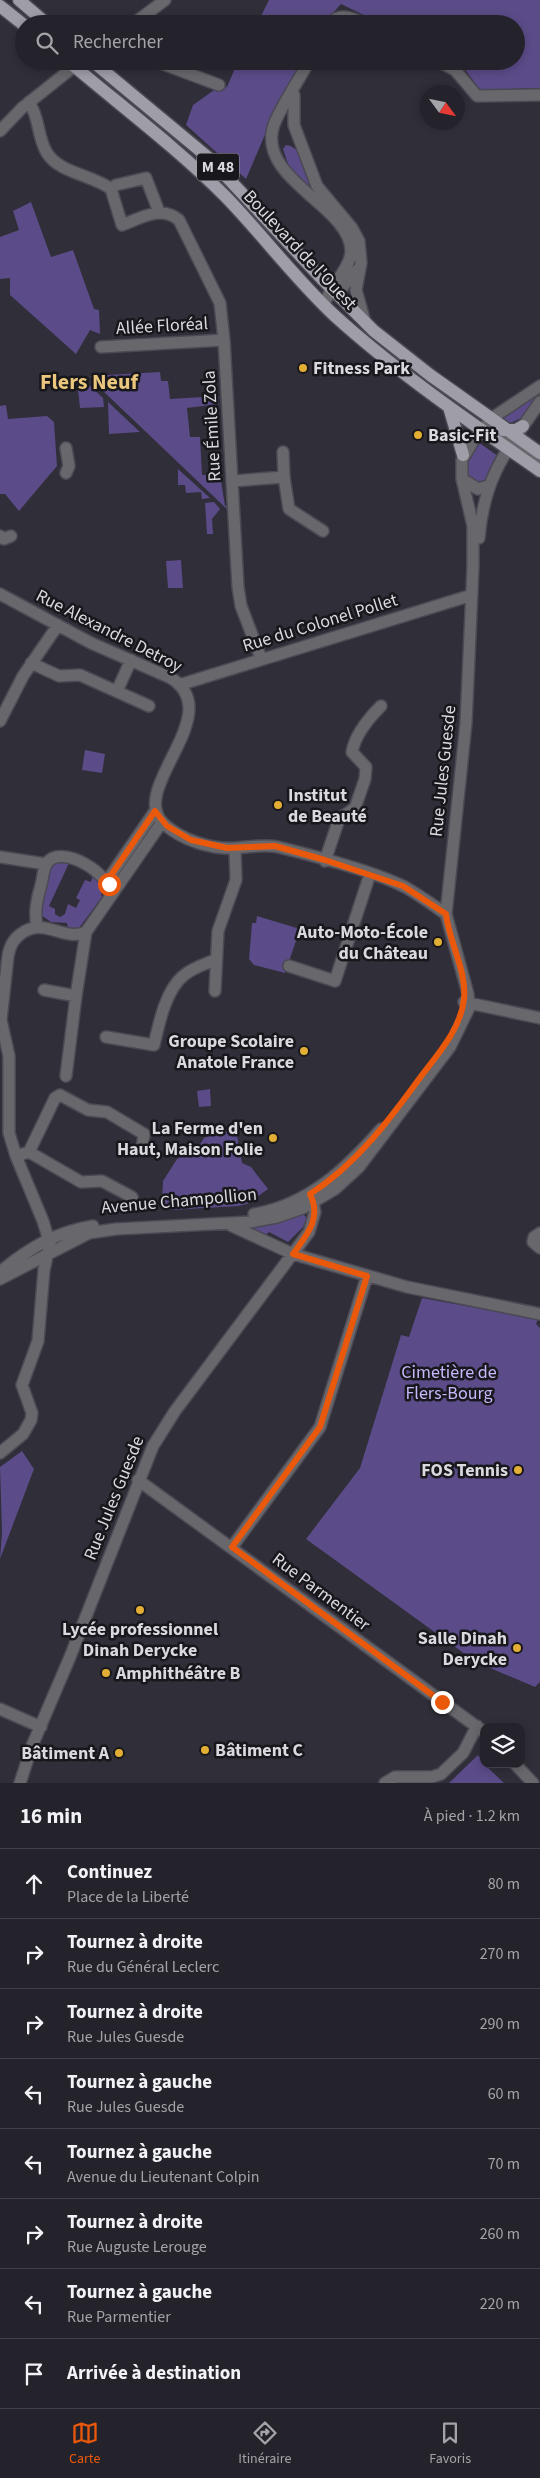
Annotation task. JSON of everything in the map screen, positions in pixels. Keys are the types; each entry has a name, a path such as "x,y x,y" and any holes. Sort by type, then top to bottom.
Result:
{"main road":[{"path":"19,0 36,15"},
{"path":"0,6 15,18"},
{"name":"Boulevard de l'Ouest","path":"91,70 330,295 430,375 488,427"},
{"name":"Boulevard de l'Ouest","path":"92,70 210,159 330,295 367,343 450,407 488,427"},
{"name":"M 48","path":"367,343 390,355 488,427 513,437 540,453"},
{"path":"450,407 463,455"},
{"name":"M 48","path":"513,437 540,471"}],"street":[{"path":"146,15 165,0"},
{"path":"0,131 10,122 18,120 31,105 74,70"},
{"path":"179,70 219,85"},
{"path":"305,70 273,126 271,141 285,172 335,220 350,241 351,255 349,261 330,295"},
{"path":"455,70 477,96 540,95"},
{"path":"298,84 292,108 294,125 317,186 354,231 361,254"},
{"path":"31,105 43,146 49,156 58,163 111,189 146,178 159,212 122,225 111,189"},
{"name":"Rue Émile Zola","path":"159,212 176,217 182,225 220,303 240,599 261,658"},
{"name":"Boulevard de l'Ouest","path":"330,295 356,273 361,254"},
{"name":"Boulevard de l'Ouest","path":"361,254 356,290 365,322"},
{"name":"Allée Floréal","path":"101,347 224,340"},
{"path":"463,455 488,427 540,386"},
{"name":"Rue Jules Guesde","path":"474,567 479,545 483,502 488,486 513,437 540,402"},
{"path":"513,437 540,463"},
{"path":"66,448 69,466 66,473"},
{"path":"283,452 284,477 289,508 323,531"},
{"name":"Rue Jules Guesde","path":"20,1783 26,1760 84,1622 138,1480 153,1446 172,1416 312,1226 315,1212 312,1198 388,1121 448,1040 466,1003 462,976 446,914 466,723 474,567 471,517 462,479 463,455"},
{"path":"233,481 284,477"},
{"path":"462,479 478,489 488,486"},
{"name":"Rue Alexandre Detroy","path":"0,594 58,625 171,678 179,685 188,702 188,718 157,793 155,811"},
{"name":"Rue du Colonel Pollet","path":"179,685 261,658 472,595"},
{"path":"0,721 31,664 58,625"},
{"path":"117,691 131,660"},
{"path":"31,664 59,676 80,675 149,706"},
{"path":"325,860 338,821 355,809 365,779 365,765 352,752 354,744 370,718 381,706"},
{"path":"107,881 155,811 162,822 191,840 216,847 275,846 325,860 370,874 408,889 446,914"},
{"path":"66,1076 86,932 162,822"},
{"path":"215,991 215,960 220,926 236,880 235,848"},
{"path":"0,857 46,864 59,857 72,858 86,865 107,881 110,887 110,896"},
{"path":"37,926 36,905 46,864"},
{"path":"289,966 335,980 370,874"},
{"path":"0,1453 24,1434 31,1420 32,1413 22,1385 38,1341 44,1270 49,1238 16,1156 8,1123 9,1056 1,1020 4,955 15,938 37,926 74,934 86,932"},
{"path":"106,1037 154,1045 158,1026 177,983 188,972 215,960"},
{"path":"44,990 76,996"},
{"path":"466,1003 540,1018"},
{"path":"16,1156 29,1152 55,1098 60,1095 88,1110 107,1112 144,1134 142,1149"},
{"path":"29,1152 80,1182 102,1181 132,1197"},
{"name":"Avenue Champollion","path":"0,1279 48,1253 89,1233 100,1230 223,1223 277,1217 298,1210 312,1198"},
{"name":"Avenue Champollion","path":"0,1272 21,1254 49,1238 68,1231 102,1224 251,1215 312,1198"},
{"name":"Avenue Champollion","path":"223,1223 246,1230 293,1254 367,1276 430,1293 540,1314"},
{"path":"540,1232 534,1237 533,1242 540,1248"},
{"path":"30,1262 44,1270"},
{"path":"232,1547 320,1427 367,1276"},
{"name":"Rue Parmentier","path":"138,1480 480,1729"},
{"path":"0,1709 41,1727"},
{"path":"384,1783 395,1777 432,1777 441,1774 463,1753 480,1729"},
{"path":"519,1768 533,1783"}],"green space":[{"path":"269,0 540,0 540,88 480,90 466,70 525,70 525,15 364,15 341,4 331,15 262,15"},
{"path":"234,70 298,70 270,123 246,179 186,125 193,105 217,88 227,87"},
{"path":"286,145 297,150 304,160 312,183 309,186 289,167 283,149"},
{"path":"31,202 51,257 73,250 94,309 99,310 100,334 90,330 76,354 10,295 10,278 0,279 0,237 19,230 13,211"},
{"path":"160,372 161,381 168,381 170,399 219,396 219,404 187,408 190,437 200,437 202,475 220,474 225,506 230,505 230,512 103,391 90,376"},
{"path":"77,381 85,381 103,398 104,407 80,408"},
{"path":"539,393 540,395 524,417 510,423 501,418"},
{"path":"108,402 140,432 109,434"},
{"path":"6,405 8,419 47,416 54,422 57,466 19,511 5,494 0,494 0,406"},
{"path":"478,442 498,456 482,485 467,479 467,458"},
{"path":"178,469 210,498 202,499 201,492 186,493 185,485 178,485"},
{"path":"214,502 220,509 212,519 213,534 207,534 205,503"},
{"path":"181,560 183,588 168,588 166,561"},
{"path":"85,750 105,754 102,773 82,770"},
{"path":"57,861 70,861 49,906 55,909 55,914 60,917 65,914 68,904 76,908 80,900 76,898 85,880 91,882 93,875 99,884 102,897 79,928 68,928 67,923 51,922 41,915 40,909 51,869"},
{"path":"257,916 300,929 285,973 254,965 249,959 252,923 256,923"},
{"path":"210,1089 211,1106 199,1107 197,1091"},
{"path":"236,1130 242,1163 251,1167 268,1189 247,1204 238,1206 171,1210 162,1204 163,1181 177,1159 197,1149 204,1138 217,1132"},
{"path":"302,1213 307,1218 303,1227 288,1242 269,1232 266,1235 249,1228"},
{"name":"Cimetière de Flers-Bourg","path":"422,1298 538,1319 536,1324 540,1328 540,1682 535,1687 476,1662 306,1539 360,1468 401,1335 409,1337"},
{"path":"22,1451 34,1469 0,1559 2,1532 0,1467"},
{"path":"478,1755 480,1758 480,1768 488,1768 504,1783 449,1783"}],"place":[{"name":"Fitness Park","path":"303,368"},
{"name":"Basic-Fit","path":"418,435"},
{"name":"Institut de Beauté","path":"278,805"},
{"name":"Auto-Moto-École du Château","path":"438,942"},
{"name":"Groupe Scolaire Anatole France","path":"304,1051"},
{"name":"La Ferme d'en Haut, Maison Folie","path":"273,1138"},
{"name":"FOS Tennis","path":"518,1470"},
{"name":"Lycée professionnel Dinah Derycke","path":"140,1610"},
{"name":"Salle Dinah Derycke","path":"517,1648"},
{"name":"Amphithéâtre B","path":"106,1673"},
{"name":"Bâtiment C","path":"205,1750"},
{"name":"Bâtiment A","path":"119,1753"}],"district":[{"name":"Flers Neuf","path":"89,382"}],"route":[{"path":"109,884 107,881 155,811 167,826 191,840 211,846 227,848 275,846 325,860 403,886 446,914 464,991 464,999 456,1024 439,1054 374,1138 333,1177 310,1194 315,1207 314,1220 309,1232 293,1254 367,1276 321,1425 232,1547 442,1702"}]}
